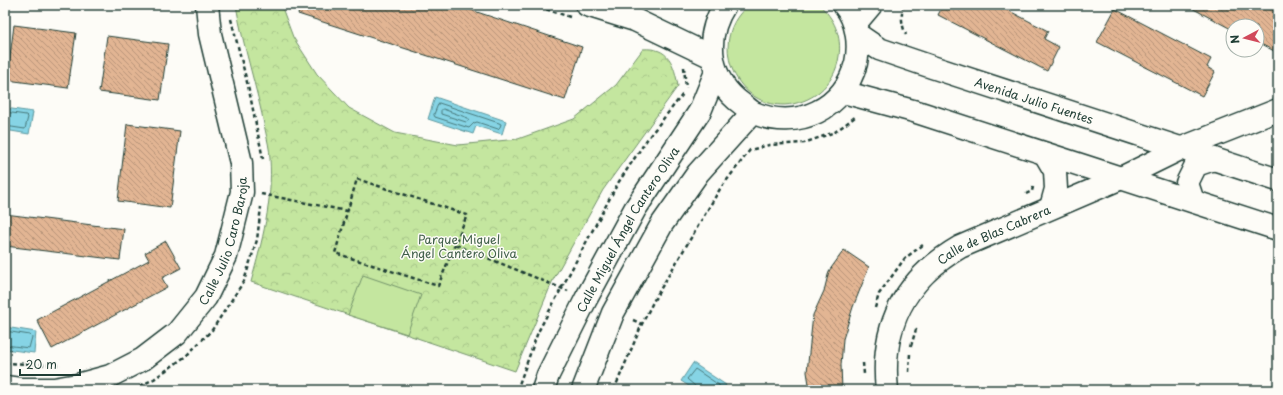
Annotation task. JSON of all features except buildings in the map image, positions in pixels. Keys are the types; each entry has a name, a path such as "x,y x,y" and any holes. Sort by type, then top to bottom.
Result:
{"street":[{"name":"Calle Julio Caro Baroja","path":"5,388 54,390 77,386 110,376 143,359 177,333 206,297 226,256 242,192 241,163 210,34 207,5"},
{"path":"725,5 714,27 712,42 714,65 730,96 752,113 772,119 791,120 811,115 828,106 843,92 853,74 858,55 856,29 844,5"},
{"path":"856,29 871,5"},
{"path":"579,11 635,20 714,65"},
{"name":"Avenida Julio Fuentes","path":"856,29 879,49 1278,180"},
{"name":"Calle Miguel Ángel Cantero Oliva","path":"543,390 548,375 586,299 635,209 700,111 714,65"},
{"path":"843,92 917,112 1119,179 1193,201 1278,229"},
{"name":"Calle de Blas Cabrera","path":"886,390 886,356 889,336 895,318 904,300 915,284 943,257 960,247 1119,179 1182,148 1278,110"},
{"path":"584,390 613,313 662,224 698,173 752,113"},
{"path":"1045,154 1055,171 1056,189 1051,207"},
{"path":"1193,201 1187,183 1196,165 1214,159"}],"path":[{"path":"533,5 579,11"},
{"path":"517,390 538,332 618,183 648,138 686,89 685,68 681,63"},
{"path":"614,390 642,324 654,300 720,190 750,150 769,146 804,143 835,132 854,118 862,116"},
{"path":"358,179 467,215 438,286 335,253 347,211 358,179"},
{"path":"1020,198 1032,191 1034,184"},
{"path":"242,192 263,194 347,211"},
{"path":"874,313 879,294 905,258 928,241"},
{"path":"456,244 586,299"},
{"path":"613,313 642,324"},
{"path":"909,376 910,348 918,321"},
{"path":"864,362 864,376"},
{"path":"5,363 64,365"},
{"path":"1273,390 1278,388"}],"green space":[{"name":"Parque Miguel Ángel Cantero Oliva","path":"236,5 281,5 293,37 317,74 349,108 395,133 458,145 518,139 574,119 616,85 643,49 659,51 669,58 678,86 603,190 553,280 515,371 251,282 266,221 270,190 270,155 262,113 242,36"},
{"path":"749,5 819,5 829,15 836,28 840,49 837,67 826,85 819,92 803,101 785,105 767,102 752,94 740,82 732,68 728,51 730,35 736,19"},
{"path":"363,275 421,295 407,334 348,315"}],"water":[{"path":"435,97 506,121 502,134 476,126 473,134 428,119"},
{"path":"5,108 33,112 29,134 5,130"},
{"path":"5,327 36,332 34,353 5,349"},
{"path":"693,363 726,385 723,390 695,390 681,381"}]}
